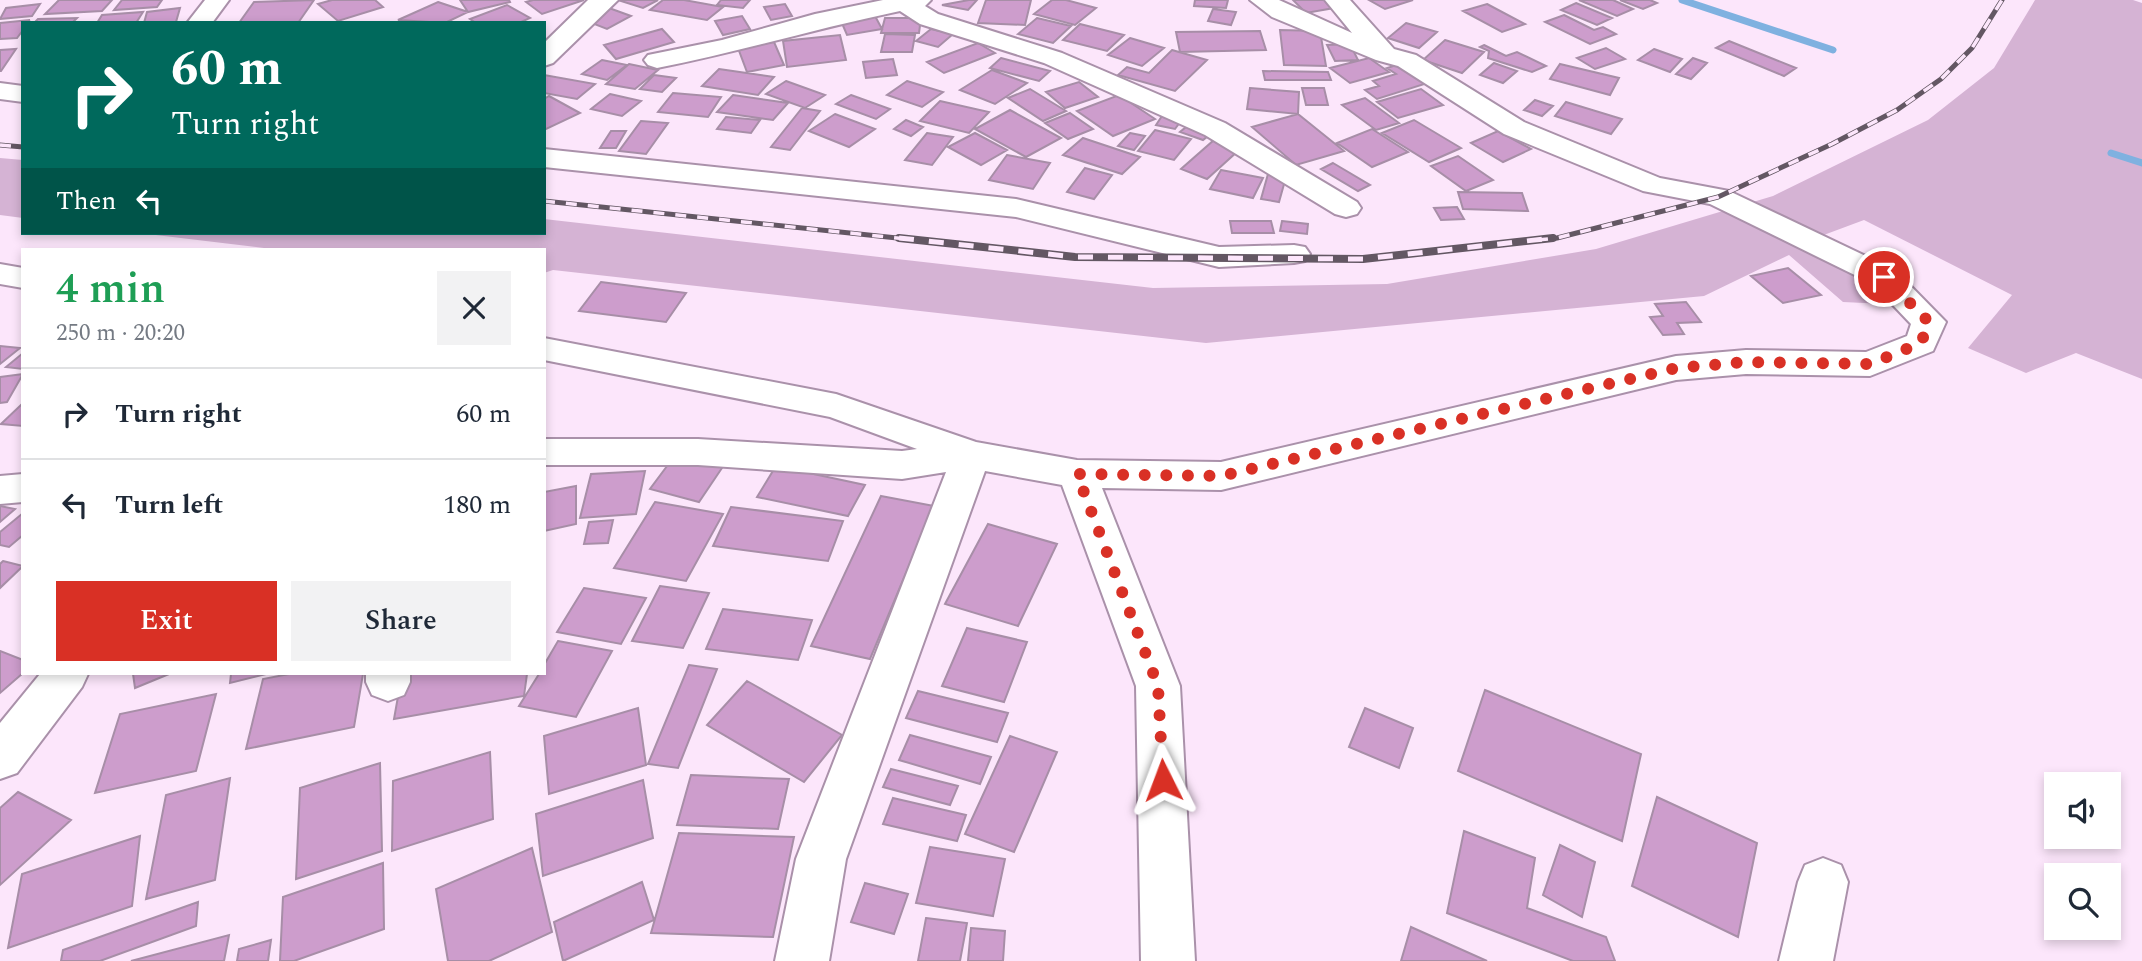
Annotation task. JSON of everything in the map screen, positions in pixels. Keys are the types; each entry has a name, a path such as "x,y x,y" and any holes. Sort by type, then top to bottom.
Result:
{"street":[{"path":"201,21 217,0"},
{"path":"546,56 598,4 606,0"},
{"path":"546,349 836,406 972,455 1077,474 1221,476 1676,368 1746,362 1870,364 1921,343 1929,322 1884,277 1718,198 1653,185 1514,128 1407,60 1385,55 1280,12 1262,0"},
{"path":"1337,0 1385,55"},
{"path":"657,60 725,47 815,21 907,1 929,19 1053,58 1215,129 1346,208"},
{"path":"0,91 21,94"},
{"path":"546,158 1016,208 1219,257 1294,254"},
{"path":"0,274 21,278"},
{"path":"546,452 698,452 902,465 972,455"},
{"path":"802,961 821,859 972,455"},
{"path":"1077,474 1158,686 1168,961"},
{"path":"0,490 21,488"},
{"path":"0,758 65,675"},
{"path":"1806,961 1823,882"}],"shaded area":[{"path":"2035,0 2133,0 2142,3 2142,379 2076,353 2026,373 1968,348 2012,295 1864,220 1813,239 1885,304 1843,302 1789,255 1704,296 1206,343 553,270 546,272 546,248 263,248 156,235 546,235 546,219 1153,288 1387,284 1596,249 1773,196 1928,120 1994,68"},
{"path":"0,158 21,160 21,218 0,215"}],"building":[{"path":"59,0 112,0 102,11 45,14"},
{"path":"122,0 162,0 157,7 114,10"},
{"path":"314,0 299,21 240,21 254,2"},
{"path":"332,0 375,0 383,7 338,21 318,4"},
{"path":"460,0 509,0 510,2 468,12"},
{"path":"584,0 542,14 526,2"},
{"path":"618,0 658,0 643,8"},
{"path":"663,0 684,0 723,7 707,20 650,10"},
{"path":"721,0 750,0 743,8 717,5"},
{"path":"977,0 968,10 942,5"},
{"path":"986,0 1031,0 1025,25 978,23"},
{"path":"1052,0 1066,0 1096,8 1075,25 1034,14"},
{"path":"1195,0 1228,0 1226,8 1194,6"},
{"path":"1293,0 1326,0 1334,8 1306,13"},
{"path":"1369,0 1413,0 1385,9"},
{"path":"1579,0 1613,0 1633,9 1617,16"},
{"path":"1620,0 1650,0 1657,3 1643,9"},
{"path":"438,2 468,12 449,21 398,20"},
{"path":"1576,3 1612,18 1597,25 1561,10"},
{"path":"40,4 32,16 0,19 6,8"},
{"path":"785,4 792,16 771,20 764,7"},
{"path":"1487,4 1525,24 1502,32 1463,11"},
{"path":"507,5 530,18 523,21 470,19"},
{"path":"180,8 176,21 145,21 147,12"},
{"path":"609,8 631,16 607,29 584,20"},
{"path":"1213,9 1236,12 1231,25 1208,21"},
{"path":"143,12 137,21 98,21 102,15"},
{"path":"1564,15 1594,30 1603,27 1616,34 1590,44 1545,22"},
{"path":"742,16 750,29 723,35 715,21"},
{"path":"875,16 882,29 847,35 841,21"},
{"path":"77,18 74,21 36,21"},
{"path":"885,18 921,18 919,33 881,33"},
{"path":"1037,18 1071,26 1053,43 1018,34"},
{"path":"30,20 21,21 21,33 17,38 0,39 0,23"},
{"path":"1406,23 1437,32 1419,48 1388,38"},
{"path":"1080,24 1124,35 1107,51 1063,40"},
{"path":"662,29 674,42 616,59 604,45"},
{"path":"931,29 953,34 938,47 916,41"},
{"path":"1280,30 1320,31 1326,66 1284,65"},
{"path":"1260,31 1266,50 1180,52 1176,32"},
{"path":"885,34 915,35 912,52 881,52"},
{"path":"840,35 846,60 787,67 783,41"},
{"path":"1130,38 1164,48 1142,66 1108,55"},
{"path":"1445,40 1484,52 1462,73 1423,60"},
{"path":"1729,41 1796,68 1784,76 1716,48"},
{"path":"774,42 784,65 747,72 738,48"},
{"path":"978,43 995,53 944,73 927,62"},
{"path":"1350,44 1358,60 1335,61 1327,45"},
{"path":"1484,45 1506,56 1517,52 1546,66 1532,72 1488,58 1489,51 1480,47"},
{"path":"1606,48 1625,59 1595,69 1577,58"},
{"path":"16,49 1,71 0,71 0,50"},
{"path":"1654,49 1682,59 1670,72 1638,60"},
{"path":"1172,50 1207,60 1175,91 1118,75 1127,67 1149,73"},
{"path":"1001,58 1050,71 1039,81 990,68"},
{"path":"1369,58 1389,72 1350,83 1330,68"},
{"path":"1693,58 1707,63 1691,79 1676,74"},
{"path":"893,59 897,75 866,78 863,62"},
{"path":"602,60 627,65 607,80 582,74"},
{"path":"1406,62 1434,81 1377,99 1365,90 1379,86 1373,81 1396,74 1387,68"},
{"path":"1494,63 1517,71 1503,83 1480,75"},
{"path":"629,64 658,70 635,89 606,84"},
{"path":"1560,64 1619,78 1610,95 1550,79"},
{"path":"719,69 774,77 758,95 702,86"},
{"path":"992,70 1027,83 995,104 960,90"},
{"path":"1263,71 1328,72 1331,80 1265,80"},
{"path":"546,75 595,84 577,99 546,93"},
{"path":"654,75 676,78 662,92 640,89"},
{"path":"786,81 825,95 805,108 766,94"},
{"path":"907,81 943,92 922,107 887,95"},
{"path":"1079,82 1098,97 1065,108 1046,92"},
{"path":"1250,88 1299,92 1298,114 1247,109"},
{"path":"1302,88 1324,88 1328,105 1306,105"},
{"path":"1030,89 1066,111 1043,121 1008,98"},
{"path":"1421,89 1443,105 1398,118 1377,102"},
{"path":"673,93 721,97 708,117 658,112"},
{"path":"610,94 641,101 622,116 591,109"},
{"path":"733,95 788,103 773,120 717,112"},
{"path":"851,95 890,109 876,119 836,104"},
{"path":"1119,95 1155,119 1113,136 1077,111"},
{"path":"549,96 580,113 546,129 546,98"},
{"path":"1365,98 1399,123 1376,130 1342,105"},
{"path":"1535,100 1553,106 1542,116 1524,110"},
{"path":"940,101 989,112 969,133 920,121"},
{"path":"1566,102 1622,119 1611,134 1555,116"},
{"path":"802,108 820,111 790,150 771,147"},
{"path":"1010,110 1061,138 1026,157 975,129"},
{"path":"1070,113 1093,129 1068,139 1045,123"},
{"path":"1164,113 1183,118 1175,129 1156,125"},
{"path":"835,114 875,129 849,147 809,131"},
{"path":"1298,114 1344,151 1296,165 1252,127"},
{"path":"726,117 760,120 751,133 717,129"},
{"path":"906,120 923,127 911,136 894,129"},
{"path":"1414,120 1461,148 1429,162 1382,133"},
{"path":"641,121 668,123 646,154 619,151"},
{"path":"1191,123 1214,131 1203,140 1180,132"},
{"path":"1372,129 1408,152 1372,167 1337,143"},
{"path":"1155,130 1191,139 1174,160 1138,151"},
{"path":"611,131 626,131 616,148 600,148"},
{"path":"1498,131 1531,149 1503,162 1471,143"},
{"path":"927,133 953,137 932,165 905,160"},
{"path":"975,133 1007,150 981,165 948,147"},
{"path":"1130,133 1145,136 1134,150 1118,146"},
{"path":"1083,138 1140,157 1122,174 1063,155"},
{"path":"1214,140 1239,150 1207,179 1181,169"},
{"path":"1007,155 1050,163 1033,189 989,180"},
{"path":"1458,156 1493,180 1466,191 1431,166"},
{"path":"1333,163 1370,185 1358,191 1321,169"},
{"path":"1085,168 1112,175 1094,199 1067,192"},
{"path":"1221,170 1263,178 1253,198 1210,189"},
{"path":"1268,174 1286,177 1279,202 1261,199"},
{"path":"1458,192 1522,193 1528,211 1463,209"},
{"path":"1457,207 1464,219 1441,220 1434,208"},
{"path":"1230,221 1271,221 1274,233 1232,233"},
{"path":"1282,221 1308,224 1307,234 1280,231"},
{"path":"1788,268 1821,295 1783,303 1751,276"},
{"path":"601,282 686,293 666,322 579,311"},
{"path":"1686,302 1701,322 1677,323 1684,334 1663,335 1650,317 1663,316 1655,304"},
{"path":"0,346 20,348 0,364"},
{"path":"21,355 21,369 6,367"},
{"path":"21,374 7,402 0,403 0,377"},
{"path":"21,405 21,426 1,424"},
{"path":"676,454 724,465 699,502 650,489"},
{"path":"776,466 865,485 848,516 757,497"},
{"path":"645,471 636,514 580,518 591,474"},
{"path":"576,486 576,524 546,531 546,492"},
{"path":"881,496 934,506 870,659 811,646"},
{"path":"655,502 723,514 686,581 614,568"},
{"path":"0,506 15,509 0,522"},
{"path":"731,507 843,521 828,561 713,546"},
{"path":"21,515 21,537 9,547 0,545 0,532"},
{"path":"613,520 608,543 584,544 589,522"},
{"path":"988,524 1057,544 1018,626 945,604"},
{"path":"3,561 21,566 21,568 0,588 0,564"},
{"path":"660,586 709,593 683,648 632,641"},
{"path":"584,588 646,598 621,644 557,632"},
{"path":"723,609 812,620 798,660 706,649"},
{"path":"967,628 1027,642 1004,702 942,686"},
{"path":"558,641 612,651 576,717 519,706 538,675 546,675 546,662"},
{"path":"0,651 21,659 21,675 0,693"},
{"path":"689,665 717,669 678,768 648,764"},
{"path":"133,675 167,675 135,688"},
{"path":"231,675 262,675 230,683"},
{"path":"284,675 363,675 354,727 246,749 263,679"},
{"path":"402,675 527,675 524,696 394,719"},
{"path":"747,681 842,735 804,782 707,725"},
{"path":"1485,690 1641,754 1622,841 1458,771"},
{"path":"918,691 1008,713 997,742 906,718"},
{"path":"216,694 196,771 95,793 120,714"},
{"path":"638,708 646,765 549,794 544,736"},
{"path":"1365,708 1413,728 1399,768 1349,747"},
{"path":"910,735 991,757 980,784 899,760"},
{"path":"1010,736 1057,752 1014,852 965,834"},
{"path":"490,752 493,819 392,851 393,781"},
{"path":"380,763 382,851 296,879 300,788"},
{"path":"891,769 958,786 950,805 883,787"},
{"path":"691,775 789,779 778,829 677,825"},
{"path":"230,778 215,880 146,899 166,795"},
{"path":"643,780 653,838 543,876 536,814"},
{"path":"18,792 71,820 0,885 0,808"},
{"path":"1657,797 1757,843 1738,937 1632,886"},
{"path":"893,798 966,815 957,841 883,824"},
{"path":"1464,831 1535,858 1527,908 1606,937 1615,961 1573,961 1447,913"},
{"path":"679,833 794,837 773,937 651,933"},
{"path":"140,836 132,906 8,948 22,874"},
{"path":"1560,845 1595,862 1582,917 1543,895"},
{"path":"930,847 1005,859 993,916 916,903"},
{"path":"532,848 552,932 489,961 448,961 436,889"},
{"path":"383,863 384,929 294,961 280,961 283,897"},
{"path":"642,882 654,920 563,961 554,922"},
{"path":"865,883 908,894 894,934 851,922"},
{"path":"198,902 196,926 100,961 61,961 63,950"},
{"path":"926,918 967,923 960,961 918,961"},
{"path":"1411,927 1487,961 1401,961"},
{"path":"971,928 1005,931 1003,961 968,961"},
{"path":"229,935 224,961 131,961"},
{"path":"271,940 268,961 237,961 239,949"}],"waterway":[{"path":"1682,0 1833,50"},
{"path":"2111,153 2142,163"}],"railway":[{"path":"1537,240 1557,238 1718,197 1832,144 1897,110 1941,79 1972,48 2002,0"},
{"path":"0,145 21,147"},
{"path":"546,201 916,240"},
{"path":"899,238 1075,257 1363,259 1553,238"}],"route":[{"path":"1163,780 1158,686 1077,474 1221,476 1676,368 1746,362 1870,364 1921,343 1929,322 1884,277"}]}
